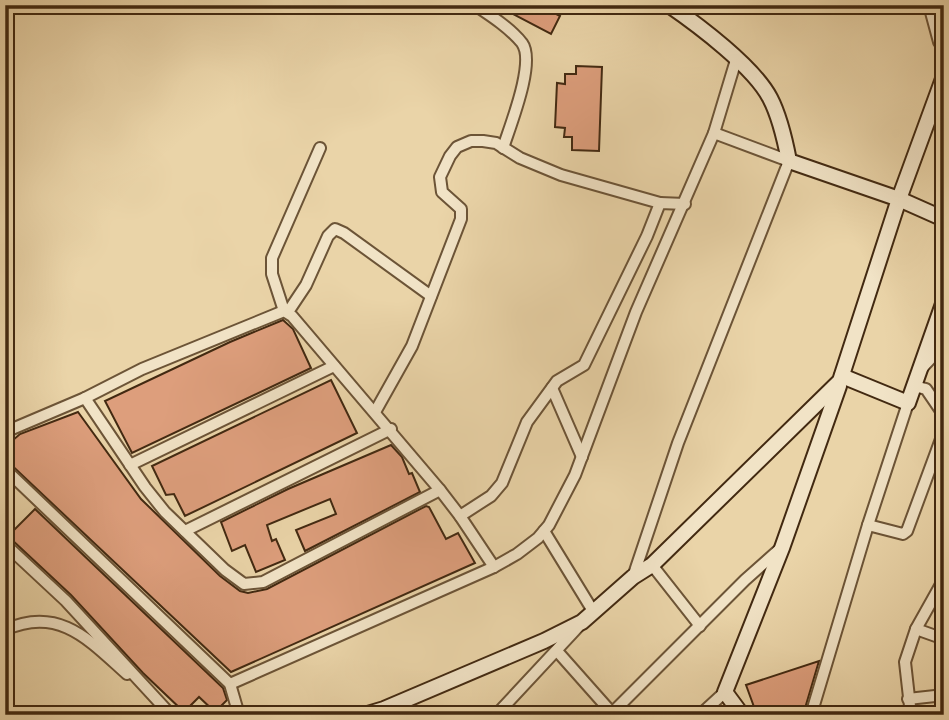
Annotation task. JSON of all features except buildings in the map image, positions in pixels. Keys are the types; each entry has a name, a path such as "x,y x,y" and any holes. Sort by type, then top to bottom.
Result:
{"main road":[{"path":"669,5 689,19 759,82 770,97 786,142 789,161 944,219"},
{"path":"742,715 725,692 782,548 899,200 944,76"},
{"path":"841,378 908,403 944,301"},
{"path":"364,715 519,652 582,622 633,577 652,565 841,378"}],"street":[{"path":"475,5 523,44 527,61 519,100 503,148"},
{"path":"929,5 939,42 944,49"},
{"path":"230,684 494,567 517,554 544,531 582,457 636,312 714,134 736,60"},
{"path":"633,577 678,443 789,161 714,134"},
{"path":"375,412 412,346 462,215 461,209 442,192 440,183 440,177 457,147 471,141 496,143 520,158 561,175 660,202 685,204"},
{"path":"320,148 272,258 272,274 286,311 390,429 460,516 494,567"},
{"path":"460,516 491,496 502,483 521,432 552,387 562,377 583,365 588,358 647,236 660,202"},
{"path":"5,432 85,398 142,369 286,311 306,285 328,236 335,229 431,296"},
{"path":"919,371 944,344"},
{"path":"130,465 334,366"},
{"path":"914,386 926,389 944,419"},
{"path":"552,387 582,457"},
{"path":"85,398 165,512 244,584 263,582 440,491"},
{"path":"811,715 908,403"},
{"path":"185,530 390,429"},
{"path":"868,525 903,534 907,531 944,431"},
{"path":"5,469 230,684 239,715"},
{"path":"544,531 593,611"},
{"path":"7,547 66,601 172,715"},
{"path":"557,651 611,714 754,572 782,548"},
{"path":"652,565 700,626"},
{"path":"911,715 905,662 916,629 944,579"},
{"path":"5,629 37,620 56,623 89,640 126,673 144,685"},
{"path":"496,715 582,622"},
{"path":"916,629 944,639"},
{"path":"701,715 725,692"},
{"path":"908,699 944,695"}]}
